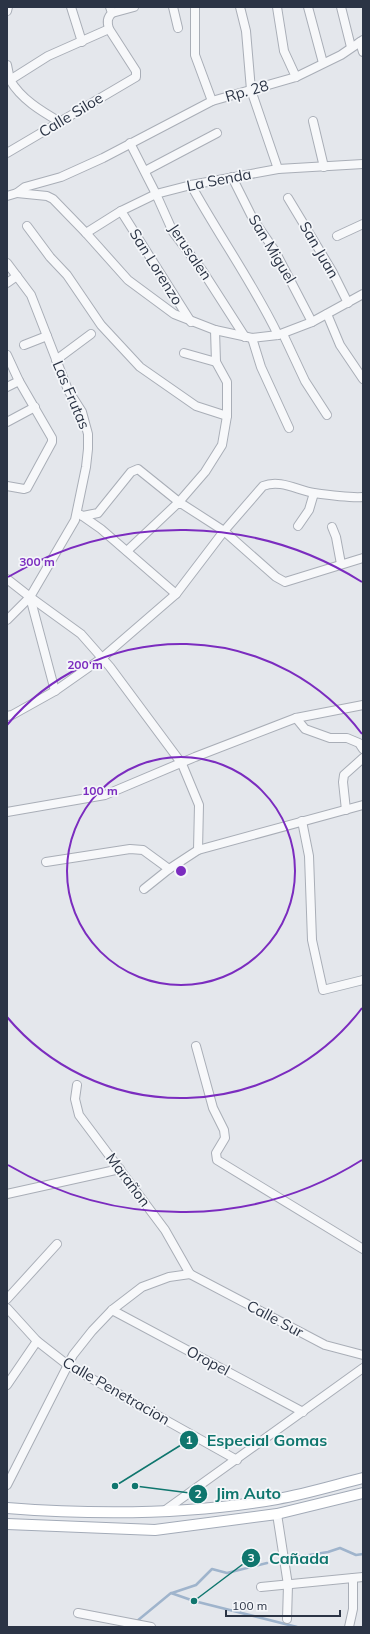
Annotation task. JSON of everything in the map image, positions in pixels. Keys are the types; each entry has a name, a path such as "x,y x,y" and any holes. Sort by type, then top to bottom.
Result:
{"main road":[{"path":"7,1508 66,1512 163,1512 278,1499 363,1478"},
{"path":"7,1524 155,1530 277,1514 363,1493"}],"street":[{"path":"7,11 8,7"},
{"path":"71,7 82,42"},
{"path":"10,80 48,56 109,29 107,22 111,10 134,7"},
{"path":"173,7 178,28"},
{"path":"195,7 195,55 212,101"},
{"path":"240,7 246,31 251,90 278,169"},
{"path":"277,7 284,51 296,77"},
{"path":"308,7 323,62"},
{"path":"341,7 351,47"},
{"name":"Calle Siloe","path":"7,152 136,77 136,71 109,29"},
{"path":"362,41 363,52"},
{"name":"Rp. 28","path":"17,193 25,187 61,177 103,158 212,101 296,77 323,62 341,55 362,41"},
{"path":"7,65 10,80 22,95 36,108 60,122"},
{"path":"313,121 324,167"},
{"path":"145,171 217,133"},
{"name":"Jerusalen","path":"130,143 145,171 173,232 202,270 248,337 288,428"},
{"name":"La Senda","path":"86,233 121,211 156,194 191,185 278,169 363,164"},
{"name":"San Miguel","path":"232,177 253,219 275,251 312,322"},
{"path":"191,185 213,225 240,266 281,334 305,381 327,415"},
{"path":"7,196 17,193 47,196 53,199 128,280 174,314 191,322 215,330 248,337 281,334 312,322 363,294"},
{"name":"San Juan","path":"288,198 332,271 348,303"},
{"name":"San Lorenzo","path":"121,211 191,322"},
{"path":"337,236 363,224"},
{"path":"27,226 50,257 67,275 101,325 140,367 196,406 227,416"},
{"name":"Las Frutas","path":"7,263 30,295 68,390 82,412 88,434 88,449 80,515 30,597 7,620"},
{"path":"7,283 17,276"},
{"path":"326,314 340,345 363,379"},
{"path":"127,551 179,502 205,472 222,445 227,416 226,382 216,362 215,330"},
{"path":"56,360 91,334"},
{"path":"24,345 47,336"},
{"path":"184,353 216,362"},
{"path":"7,355 19,381 50,435 52,442 27,488 24,489 7,486"},
{"path":"7,387 19,381"},
{"path":"7,422 35,407"},
{"path":"80,515 98,513 131,472 138,469 179,502 224,531 276,577 285,582 363,558"},
{"path":"7,716 12,715 55,691 102,658 176,594 224,531 263,486 270,483 314,493 363,497"},
{"path":"298,526 309,510 314,493"},
{"path":"80,515 101,529 176,594"},
{"path":"332,526 336,537 341,564"},
{"path":"7,579 81,634 102,658 182,764 199,805 198,850"},
{"path":"30,597 55,691"},
{"path":"7,812 105,795 296,718 363,705"},
{"path":"296,718 305,729 330,738 347,738 359,743 363,749"},
{"path":"346,810 343,782 344,775 363,758"},
{"path":"144,889 169,869 198,850 363,805"},
{"path":"302,821 309,856 312,940 323,990 363,980"},
{"path":"46,862 130,849 143,850 169,869"},
{"path":"196,1046 213,1108 224,1130 225,1138 216,1153 217,1160 363,1249"},
{"name":"Marañon","path":"77,1085 75,1099 79,1116 165,1230 190,1274"},
{"path":"7,1194 120,1169"},
{"path":"7,1300 57,1244"},
{"path":"7,1485 73,1355 112,1310 142,1287 169,1277 190,1274"},
{"name":"Calle Sur","path":"190,1274 325,1345 363,1355"},
{"name":"Calle Penetracion","path":"7,1308 37,1341 68,1366 237,1460"},
{"name":"Oropel","path":"112,1310 303,1412"},
{"path":"7,1385 37,1341"},
{"path":"163,1512 363,1368"},
{"path":"277,1514 288,1585 287,1619"},
{"path":"261,1587 363,1577"},
{"path":"349,1627 353,1609 353,1578"},
{"path":"78,1613 151,1627"}],"waterway":[{"path":"297,1557 328,1552 340,1548 356,1555 363,1554"},
{"path":"172,1593 196,1585 212,1569 227,1573 267,1563"},
{"path":"137,1621 171,1593 194,1601 297,1627"}],"place":[{"name":"Especial Gomas","path":"115,1486"},
{"name":"Jim Auto","path":"135,1486"},
{"name":"Cañada","path":"194,1601"}]}
